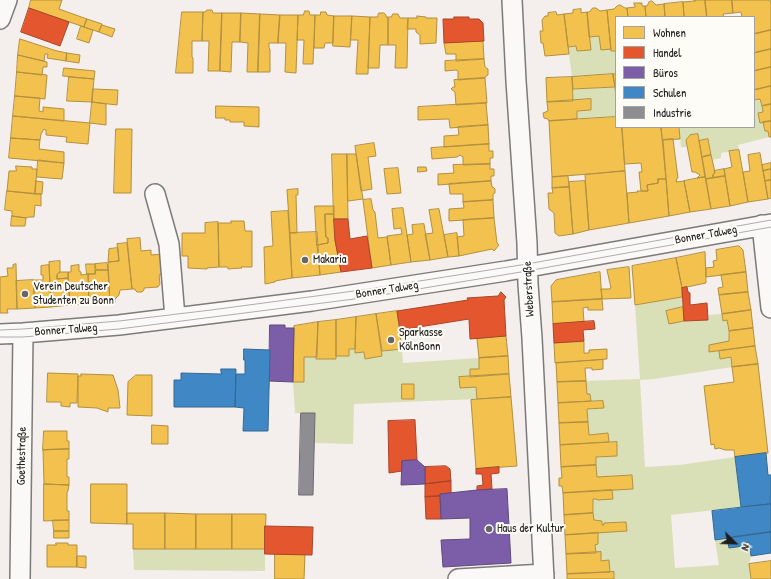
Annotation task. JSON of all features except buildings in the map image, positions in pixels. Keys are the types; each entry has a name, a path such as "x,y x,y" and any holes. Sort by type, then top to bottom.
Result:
{"street":[{"name":"Weberstraße","path":"512,0 527,243 527,268 544,576"},
{"path":"155,194 170,244 175,318"},
{"name":"Bonner Talweg","path":"0,334 119,325 371,293 527,268 766,224"},
{"path":"766,224 771,308"},
{"name":"Goethestraße","path":"20,579 23,333"},
{"path":"458,579 544,576"}],"green space":[{"path":"599,36 601,49 611,49 611,51 615,51 615,74 572,77 568,47 576,46 577,51 590,50 589,37"},
{"path":"615,87 615,117 577,119 577,111 591,110 591,100 573,101 573,89"},
{"path":"760,99 765,131 768,131 769,137 738,145 739,150 721,153 721,158 712,160 709,140 699,141 698,134 690,135 686,140 687,147 681,147 679,128 755,128 755,100"},
{"path":"682,297 683,307 666,311 669,324 684,321 708,320 708,315 722,314 723,321 727,320 729,341 709,345 709,352 719,351 720,359 731,357 732,367 640,380 645,467 679,465 735,457 741,507 671,515 675,568 719,565 715,540 727,538 729,548 744,546 749,542 751,556 749,564 751,579 614,579 614,572 610,572 609,560 601,561 601,553 596,553 595,545 598,544 598,533 627,531 626,522 605,523 602,525 602,521 594,520 593,499 613,499 612,490 633,489 632,475 597,477 596,457 617,456 617,442 609,442 608,433 589,435 587,409 604,408 603,401 591,401 590,394 587,394 586,381 640,379 635,305"},
{"path":"349,349 355,349 355,353 364,352 365,359 382,356 382,351 402,349 403,363 479,358 479,369 470,369 470,377 476,387 477,399 354,404 353,444 314,443 315,413 295,413 293,382 304,382 304,357 336,359 336,356"},
{"path":"133,549 265,549 265,571 134,570"}],"tram line":[{"path":"0,330 119,321 369,289 527,264 771,220"},
{"path":"0,337 23,337 119,329 370,297 527,271 771,227"}],"place":[{"name":"Makaria","path":"305,260"},
{"name":"Verein Deutscher Studenten zu Bonn","path":"25,294"},
{"name":"Sparkasse KölnBonn","path":"391,340"},
{"name":"Haus der Kultur","path":"489,529"}]}
